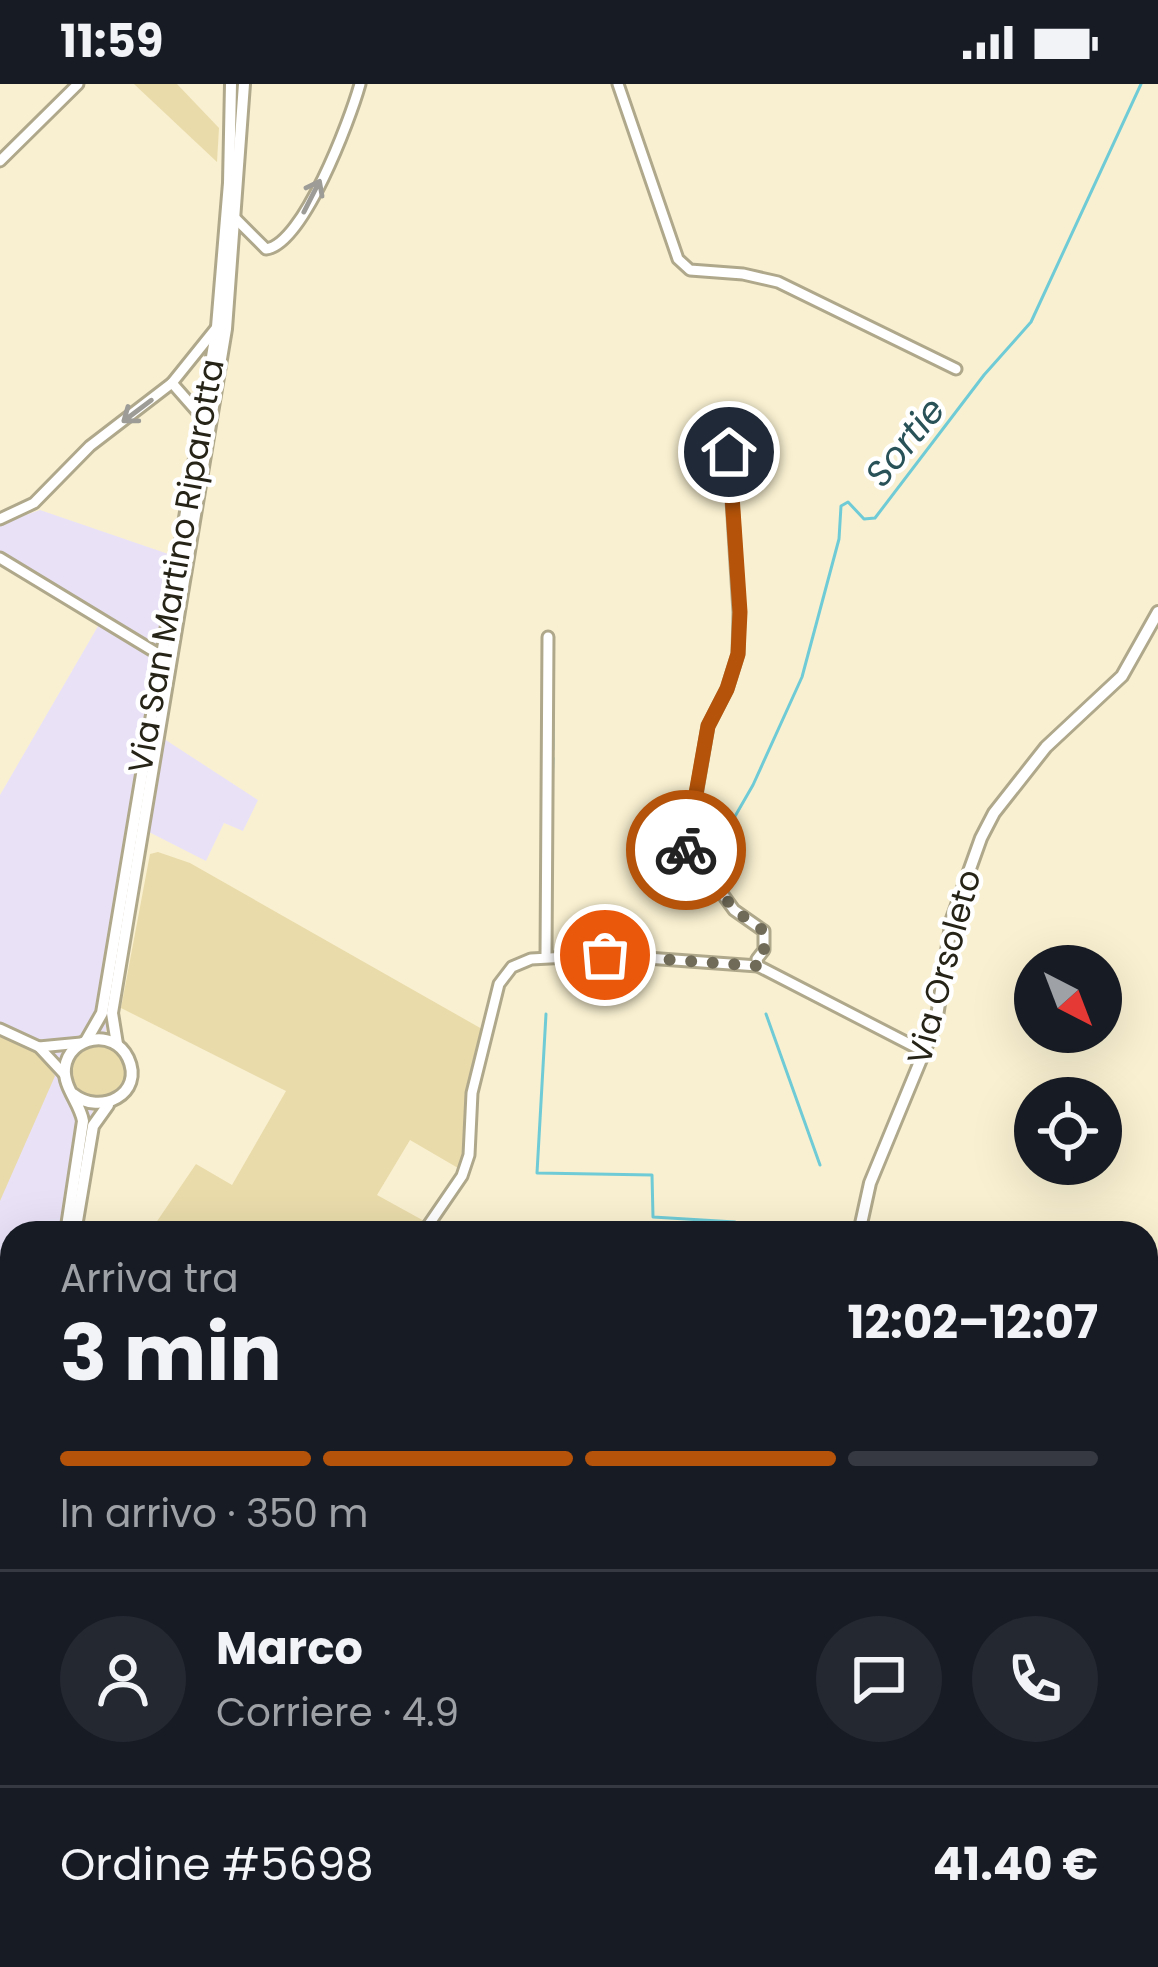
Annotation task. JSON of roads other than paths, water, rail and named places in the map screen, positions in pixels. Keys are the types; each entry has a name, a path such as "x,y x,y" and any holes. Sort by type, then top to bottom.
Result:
{"street":[{"path":"0,160 78,84"},
{"name":"Via San Martino Riparotta","path":"84,1042 102,1013 217,327 229,183 231,84"},
{"name":"Via San Martino Riparotta","path":"117,1044 112,1013 226,328 244,84"},
{"path":"236,219 266,249 283,242 311,201 360,84"},
{"path":"618,84 678,259 689,270 778,282 956,369"},
{"path":"0,519 34,503 90,446 172,383 217,327"},
{"path":"172,383 202,416"},
{"path":"729,452 740,612 738,654 708,726 686,853 688,860 708,874 723,900 764,931 758,966"},
{"path":"0,558 160,655"},
{"name":"Via Orsoleto","path":"861,1221 869,1183 936,1023 952,919 994,813 1046,747 1122,676 1158,612"},
{"path":"546,957 548,637"},
{"path":"431,1221 462,1176 469,1155 472,1093 500,984 512,967 546,957 605,955 758,966 925,1052"},
{"path":"0,1030 40,1047 65,1075 83,1121 68,1221"},
{"path":"40,1047 97,1039 117,1044 131,1070 126,1089 93,1126 77,1221"},
{"path":"65,1075 68,1057 84,1042"},
{"path":"73,1094 91,1104 111,1102"}],"waterway":[{"name":"Sortie","path":"707,865 753,785 802,677 839,539 841,506 848,502 864,519 875,518 984,375 1031,322 1141,84"},
{"name":"Sortie","path":"553,646 553,749"},
{"name":"Sortie","path":"551,816 553,758"},
{"name":"Sortie","path":"546,1014 537,1173 652,1175 653,1217 719,1221"},
{"name":"Sortie","path":"766,1014 820,1165"}]}
